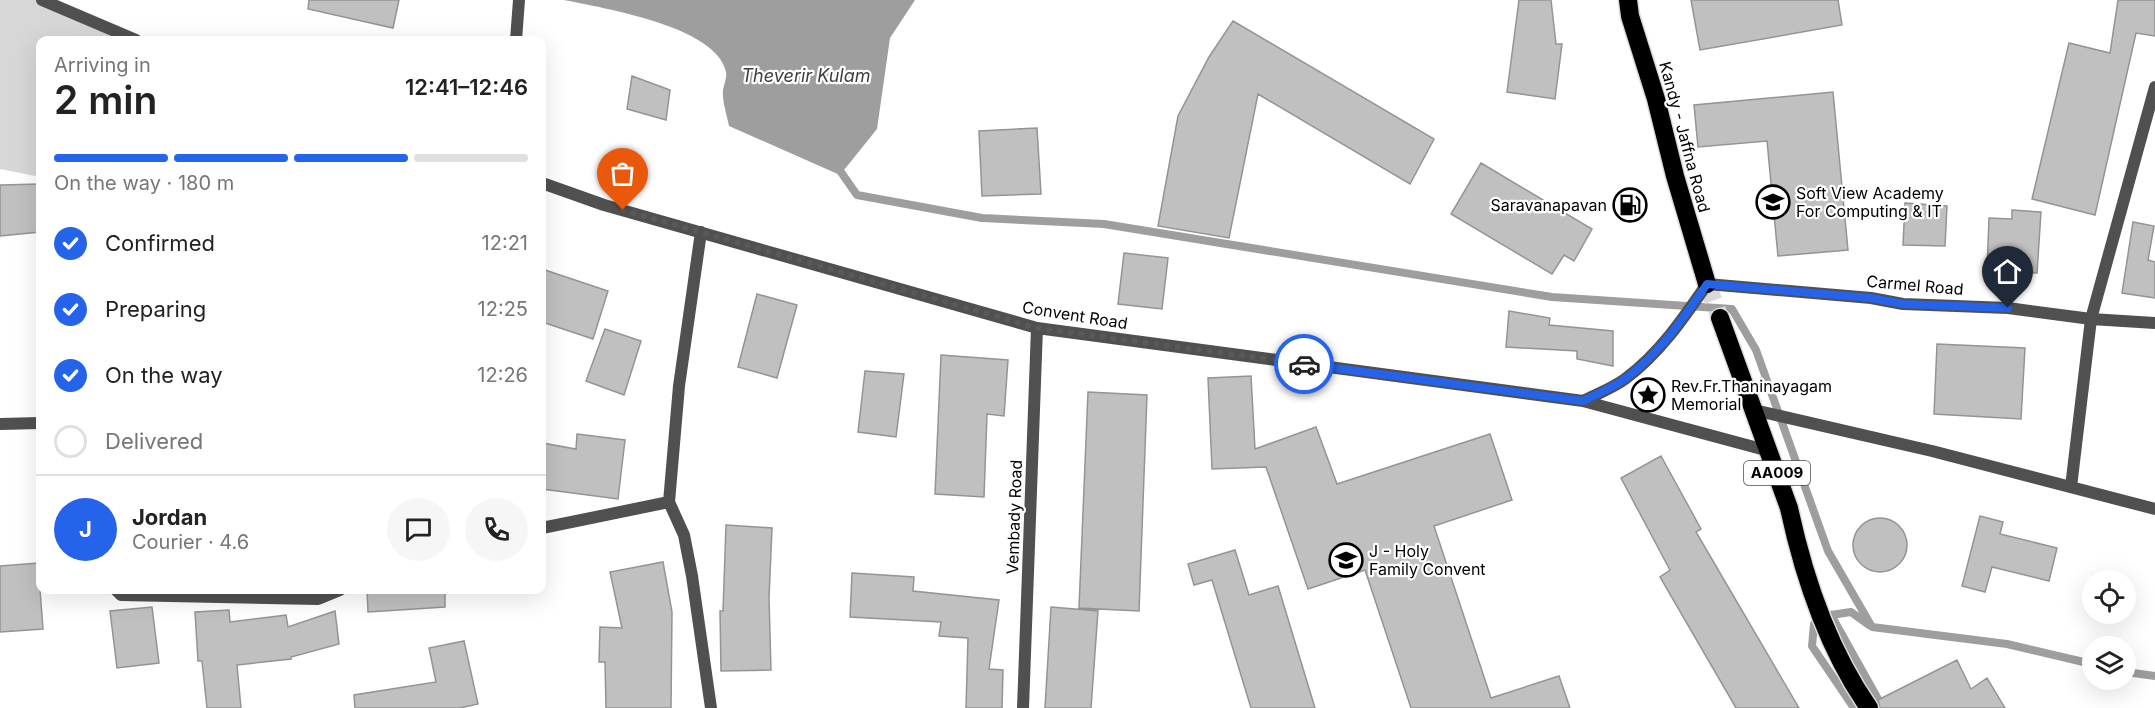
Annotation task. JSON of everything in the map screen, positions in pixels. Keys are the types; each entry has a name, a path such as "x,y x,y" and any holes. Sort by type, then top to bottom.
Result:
{"highway":[{"name":"Kandy - Jaffna Road","path":"1628,0 1630,16 1656,99 1675,176 1707,284"},
{"name":"AA009","path":"1720,318 1789,508 1826,630 1851,682 1869,708"}],"street":[{"path":"42,0 127,36"},
{"path":"516,36 519,0"},
{"path":"2071,487 2091,319 2155,87"},
{"name":"Convent Road","path":"546,184 604,205 1037,328 1583,401 1769,451"},
{"path":"701,232 680,386 669,502 684,535 711,708"},
{"path":"1583,401 1623,380 1652,356 1684,318 1707,284"},
{"name":"Carmel Road","path":"1707,284 1871,298 1903,304 2008,308 2091,319 2155,323"},
{"name":"Vembady Road","path":"1023,708 1037,328"},
{"path":"1754,410 1932,451 2155,509"},
{"path":"0,424 36,423"},
{"path":"546,527 669,502"},
{"path":"120,594 318,599 330,594"}],"shaded area":[{"path":"0,0 42,0 115,36 36,36 36,176 0,169"}],"water":[{"name":"Theverir Kulam","path":"564,0 915,0 890,38 877,129 840,175 729,126 723,95 726,72 718,56 702,42 681,31 630,14"}],"building":[{"path":"309,0 399,0 393,28 308,9"},
{"path":"1519,0 1551,0 1556,44 1562,44 1555,99 1507,92"},
{"path":"1691,0 1838,0 1842,25 1700,50"},
{"path":"2118,0 2155,0 2155,36 2136,33 2095,215 2032,199 2069,43 2110,53"},
{"path":"1233,21 1434,139 1410,184 1258,94 1229,238 1158,226 1178,116 1209,57"},
{"path":"632,76 670,90 666,120 627,109"},
{"path":"1833,92 1848,250 1778,256 1767,141 1698,147 1694,105"},
{"path":"1037,128 1041,194 982,196 979,131"},
{"path":"1481,163 1592,229 1574,261 1564,255 1552,274 1451,214"},
{"path":"36,184 36,232 0,236 0,185"},
{"path":"1905,203 1947,206 1945,246 1903,245"},
{"path":"2012,210 2041,212 2037,273 1987,270 1989,218 2012,219"},
{"path":"2133,222 2154,226 2148,260 2155,262 2155,298 2122,293"},
{"path":"1124,253 1168,258 1162,309 1118,304"},
{"path":"546,270 608,291 593,339 546,323"},
{"path":"757,294 797,305 777,378 738,367"},
{"path":"1509,311 1550,318 1549,325 1613,331 1613,366 1577,359 1577,351 1506,347"},
{"path":"605,329 641,341 624,395 586,381"},
{"path":"1937,344 2025,348 2021,419 1934,414"},
{"path":"941,355 1008,360 1004,416 987,414 984,497 935,494"},
{"path":"865,371 904,374 896,437 858,432"},
{"path":"1251,376 1255,449 1316,427 1337,484 1490,434 1512,500 1434,526 1491,698 1559,676 1570,708 1411,708 1365,570 1308,589 1266,467 1212,469 1208,378"},
{"path":"1088,392 1147,395 1139,611 1079,608"},
{"path":"577,434 625,440 618,499 546,490 546,444 576,449"},
{"path":"1661,456 1701,529 1696,532 1799,708 1736,708 1660,577 1670,570 1621,478"},
{"path":"1980,516 2003,522 2000,534 2057,548 2049,581 1992,567 1985,592 1962,586"},
{"path":"1875,518 1885,518 1895,522 1903,530 1907,545 1903,560 1895,568 1885,572 1875,572 1865,568 1857,560 1853,550 1853,540 1857,530 1865,522"},
{"path":"726,525 772,528 769,598 771,670 721,671 720,611 723,611"},
{"path":"1235,550 1249,595 1278,586 1315,708 1251,708 1212,580 1194,585 1188,564"},
{"path":"663,562 672,612 671,708 606,708 605,662 599,662 600,627 622,628 610,572"},
{"path":"36,563 36,594 40,594 43,629 0,632 0,566"},
{"path":"852,573 914,577 913,591 999,600 989,669 1003,670 1002,708 966,708 968,638 939,636 941,622 850,617"},
{"path":"367,594 445,594 445,607 368,612"},
{"path":"152,607 159,663 117,668 110,611"},
{"path":"1051,607 1098,611 1091,708 1045,708"},
{"path":"229,610 230,622 286,615 288,627 335,611 339,644 291,657 291,659 237,665 241,708 207,708 202,661 198,661 195,612"},
{"path":"464,641 478,704 460,708 355,708 354,695 436,682 429,648"},
{"path":"1957,660 1971,689 1987,678 2005,708 1880,708 1878,700"}],"waterway":[{"path":"836,165 857,195 982,218 1104,224 1552,297 1732,309 1756,350 1828,551 1872,627 2007,644 2082,662"},
{"path":"1854,708 1812,646 1814,624 1831,615 1851,612 1869,625"},
{"path":"1831,615 1883,708"},
{"path":"2136,673 2155,676"}],"tunnel":[{"path":"1707,284 1720,318"}],"way so far":[{"path":"623,210 1037,328 1304,364"}],"place":[{"name":"Soft View Academy For Computing & IT","path":"1773,202"},
{"name":"Saravanapavan","path":"1630,205"},
{"name":"Rev.Fr.Thaninayagam Memorial","path":"1648,395"},
{"name":"J - Holy Family Convent","path":"1346,560"}],"route":[{"path":"1304,364 1583,401 1623,380 1652,356 1684,318 1707,284 1871,298 1903,304 2008,308"}]}
